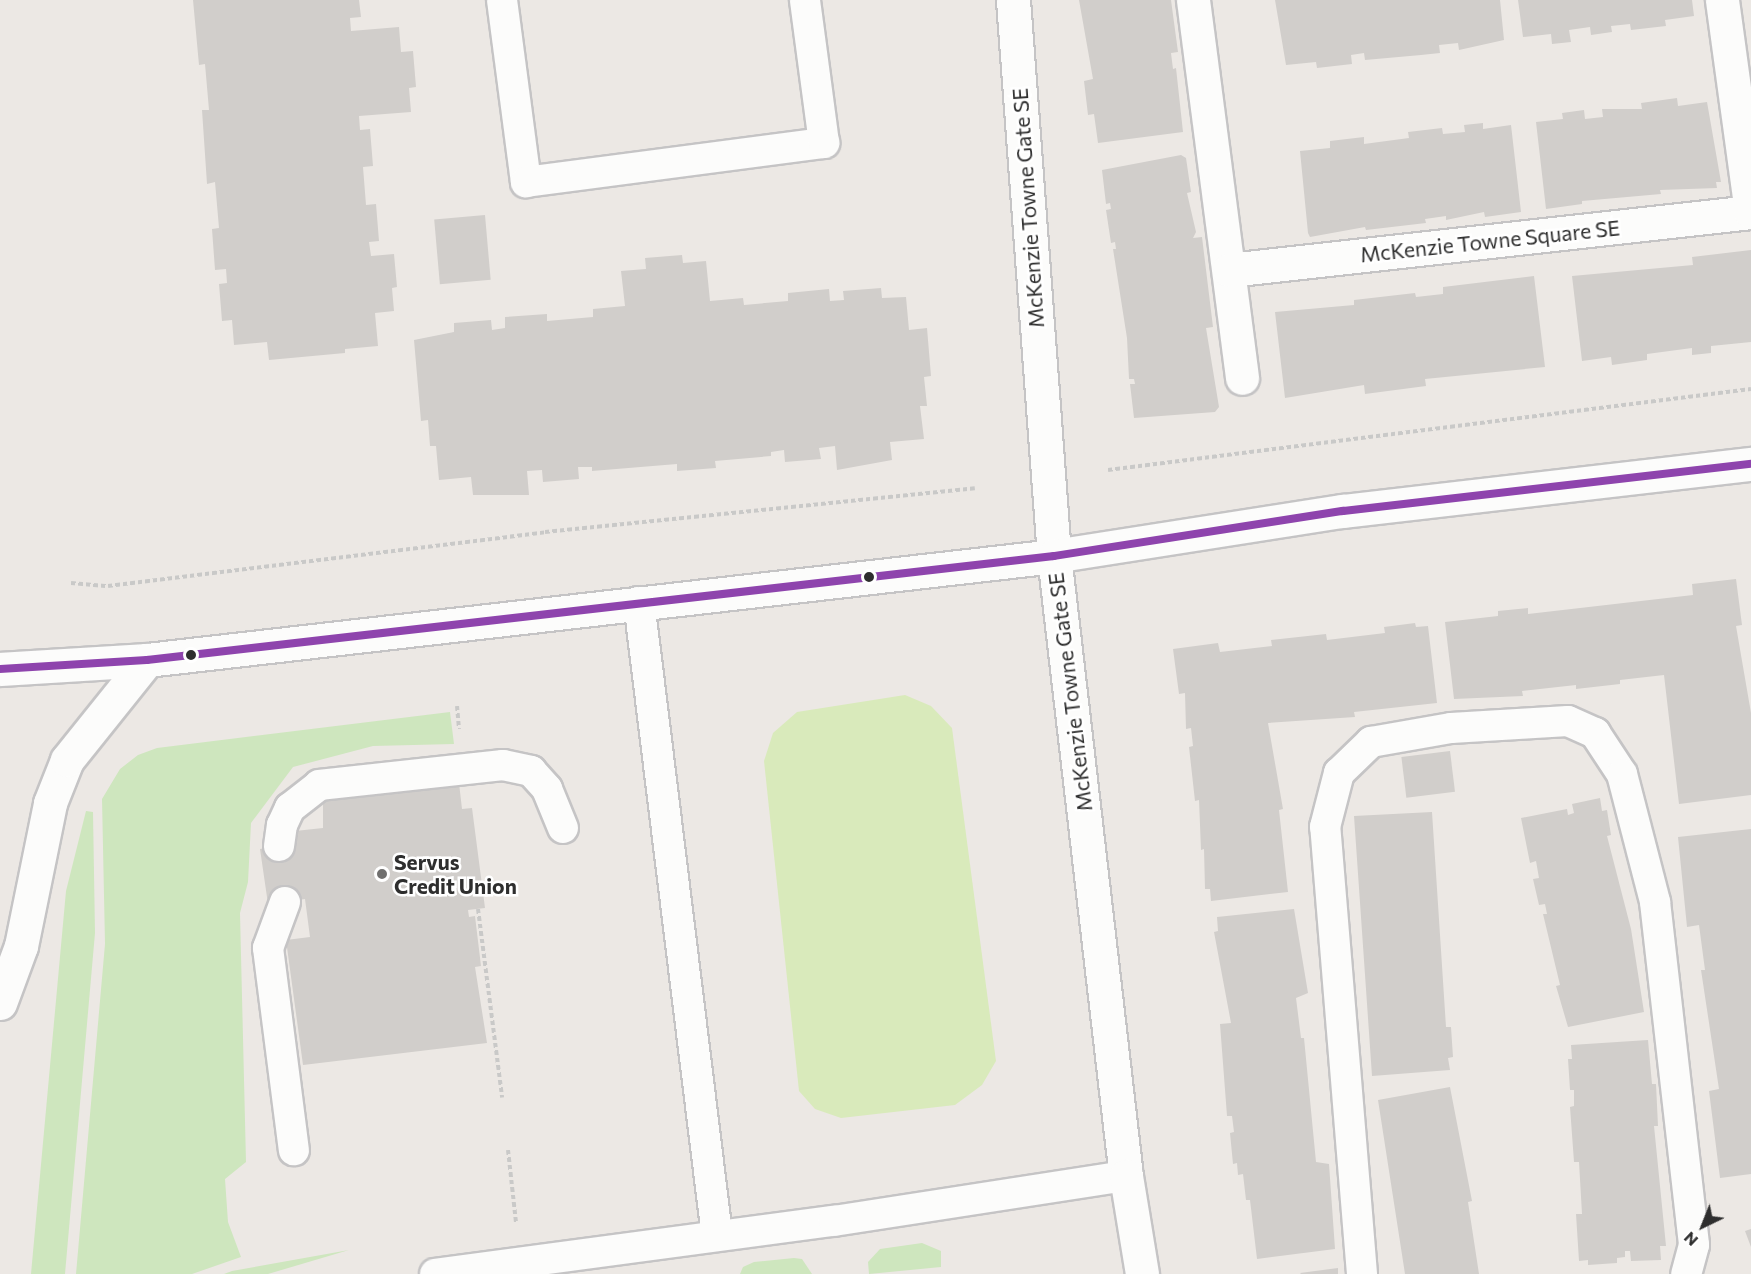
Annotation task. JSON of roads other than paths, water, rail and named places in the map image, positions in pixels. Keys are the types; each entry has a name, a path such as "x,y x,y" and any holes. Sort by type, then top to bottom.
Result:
{"street":[{"name":"McKenzie Towne Gate SE","path":"1013,0 1054,556 1126,1176 1142,1274"},
{"path":"1192,0 1242,378"},
{"name":"McKenzie Towne Square SE","path":"1229,270 1751,212 1722,0"},
{"path":"0,669 147,660 1054,556 1342,511 1751,464"},
{"path":"0,1003 21,946 50,803 67,760 147,660"}],"lane":[{"path":"502,0 526,182 824,143 805,0"},
{"path":"639,602 717,1235"},
{"path":"1362,1274 1325,827 1339,774 1371,742 1451,728 1568,722 1595,733 1622,774 1655,902 1694,1245 1686,1274"},
{"path":"279,846 282,825 290,808 319,785 504,765 531,771 548,789 564,828"},
{"path":"285,902 268,948 294,1149"},
{"path":"435,1274 1126,1176"}],"place":[{"name":"Servus Credit Union","path":"382,874"}]}
